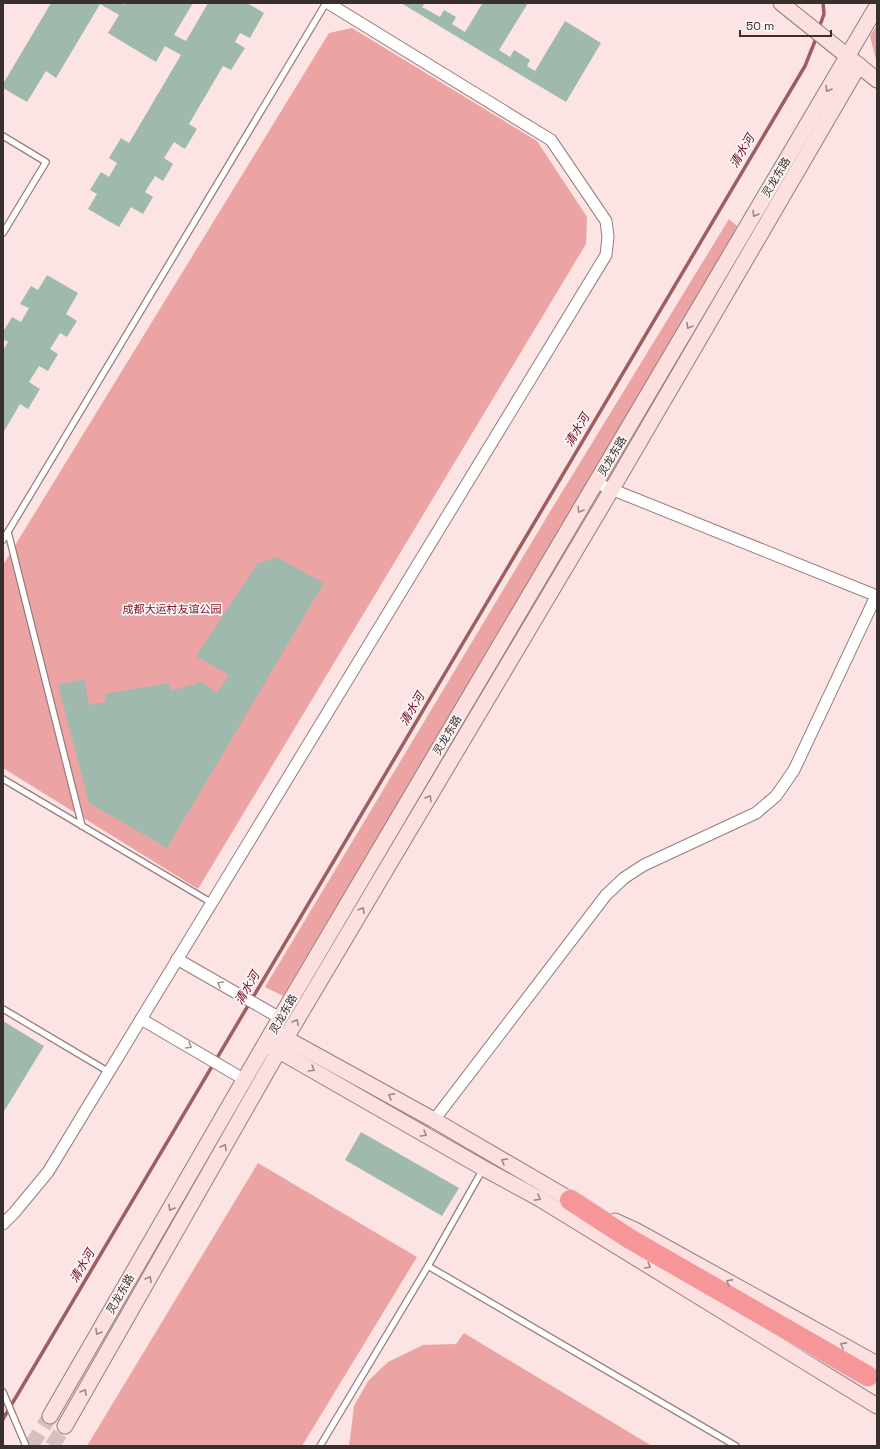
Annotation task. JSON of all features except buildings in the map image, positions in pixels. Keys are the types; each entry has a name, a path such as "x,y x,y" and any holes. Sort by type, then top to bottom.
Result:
{"highway":[{"path":"570,1200 630,1239 873,1370"}],"main road":[{"path":"781,3 877,80"},
{"path":"853,60 877,6"},
{"name":"灵龙东路","path":"50,1416 273,1031 596,483 853,60"},
{"name":"灵龙东路","path":"65,1426 283,1045 612,489 853,60"},
{"path":"273,1031 283,1045 483,1168 540,1199 877,1406"},
{"path":"283,1045 434,1120 570,1200"}],"street":[{"path":"3,1224 48,1172 606,255 608,237 606,220 551,140 327,3"},
{"path":"434,1120 606,895 624,878 644,865 756,813 776,796 794,770 876,596 596,483"},
{"path":"178,959 265,1010 273,1031"},
{"path":"141,1018 245,1080"}],"lane":[{"path":"3,540 327,3"},
{"path":"3,136 46,162 3,233"},
{"path":"8,532 82,826"},
{"path":"3,779 212,903"},
{"path":"3,1009 109,1072"},
{"path":"320,1446 428,1266 483,1168"},
{"path":"3,1232 14,1213"},
{"path":"428,1266 736,1446"},
{"path":"3,1392 26,1446"}],"green space":[{"path":"877,25 877,64 870,36"},
{"name":"成都大运村友谊公园","path":"352,28 537,141 587,217 586,244 198,889 3,768 3,565 329,33"},
{"path":"729,219 737,226 716,268 283,996 265,987 548,515"},
{"path":"258,1163 417,1257 302,1446 87,1446"},
{"path":"464,1333 652,1446 349,1446 354,1406 368,1381 388,1362 423,1345 456,1344"}],"waterway":[{"name":"清水河","path":"819,28 824,14 823,3"},
{"name":"清水河","path":"3,1419 805,66 817,36"}],"tunnel":[{"path":"31,1446 50,1416"},
{"path":"52,1446 65,1426"}]}
